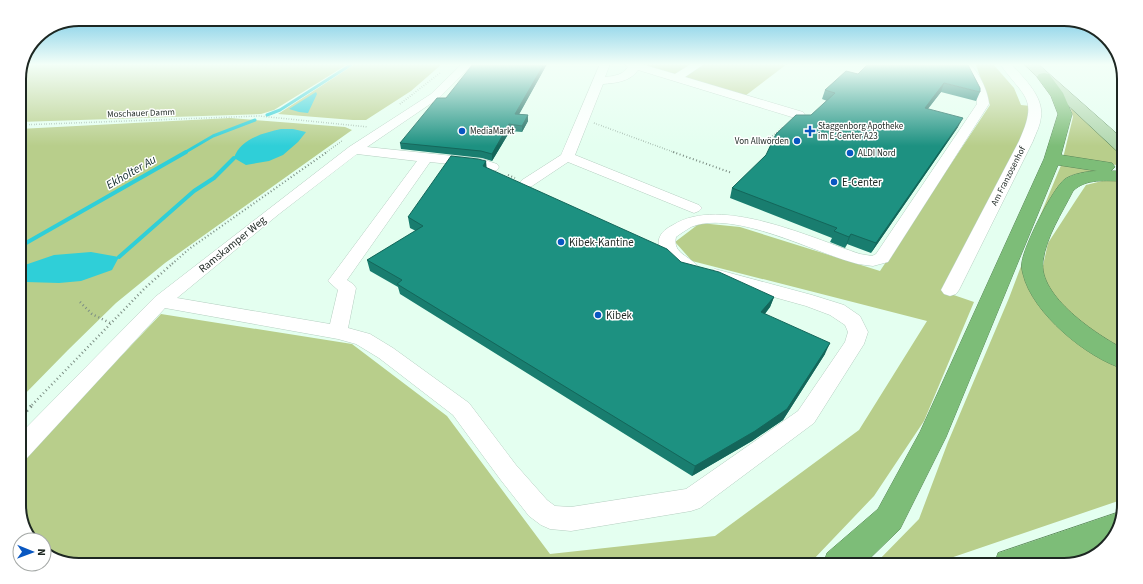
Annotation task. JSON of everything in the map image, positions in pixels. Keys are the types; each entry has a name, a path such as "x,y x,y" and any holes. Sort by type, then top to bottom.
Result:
{"highway":[{"path":"846,558 889,519 932,437 1052,159 1065,114 1056,91"},
{"path":"1052,159 1088,165 1117,167"},
{"path":"1117,176 1093,176 1072,182 1065,189 1032,260 1034,278 1048,303 1070,325 1103,350 1117,357"},
{"path":"1030,558 1111,530"}],"main road":[{"path":"1066,91 1117,142"},
{"path":"1070,91 1117,130"}],"street":[{"name":"Ramskamper Weg","path":"26,444 161,301 274,211 349,145 376,128 435,96 440,91"},
{"path":"527,183 567,157 593,91"},
{"path":"720,91 799,115"},
{"path":"161,301 338,332 363,339 461,409 513,478 538,508 550,517 571,519 691,500 806,417 854,344 858,332 853,321 837,310 812,301 686,267 674,256 667,246 669,235 677,228 692,222 704,219 726,219 755,224 775,230 858,259 873,261 882,258 983,104 983,97 980,91"},
{"name":"Am Franzosenhof","path":"950,290 1026,141 1034,122 1035,107 1028,91"},
{"path":"349,145 426,158 482,163 492,167"},
{"path":"567,157 694,208"},
{"path":"338,332 347,288 337,281 426,158"}],"path":[{"path":"396,106 416,91"},
{"path":"763,144 799,115"},
{"name":"Moschauer Damm","path":"26,125 259,116 376,128"},
{"path":"592,122 732,173"},
{"path":"360,129 365,126 376,128"},
{"path":"775,133 781,135"},
{"path":"26,412 145,288 189,249 349,145"},
{"path":"80,302 92,314 112,324"}],"green space":[{"path":"26,91 304,91 274,110 261,114 26,122"},
{"path":"313,91 411,91 366,120 278,114"},
{"path":"730,91 751,91 745,96"},
{"path":"985,91 1015,91 1021,105 1031,106 1030,121 942,291 974,302 924,421 874,496 815,558 72,558 52,550 52,532 34,532 29,522 26,508 26,457 161,314 352,344 447,416 550,554 715,536 859,430 927,321 692,261 675,242 700,223 740,227 880,271 990,105"},
{"path":"1070,106 1117,146 1117,165 1063,158 1073,117"},
{"path":"230,118 345,127 352,130 165,263 116,303 26,393 26,129"},
{"path":"1062,163 1110,170 1113,172 1088,172 1076,174 1065,179 1050,209 1030,277 1117,358 1117,501 951,558 881,558 919,519 948,442 1009,298"},
{"path":"1102,181 1117,181 1117,350 1052,300 1042,270 1048,243 1086,185"}],"water":[{"path":"316,92 317,94 308,113 289,109"},
{"path":"281,129 293,129 306,132 298,142 283,155 269,161 246,165 234,158 241,146 253,138"},
{"path":"91,252 119,257 112,270 81,281 59,283 26,282 26,265 54,255"}],"building":[{"name":"MediaMarkt","path":"451,91 528,91 515,114 528,115 522,126 509,124 492,154 481,151 400,143 437,98 446,98"},
{"name":"E-Center","path":"829,91 938,91 925,108 963,118 876,243 851,234 849,237 834,231 837,228 732,188 766,155 776,134 796,115 811,115 835,93"},
{"name":"Kibek","path":"451,156 486,161 483,166 667,249 681,262 719,272 774,297 761,312 830,343 787,409 755,431 695,466 397,284 402,280 367,260 423,226 408,217"}],"waterway":[{"name":"Ekholter Au","path":"267,115 280,110 309,91"},
{"name":"Ekholter Au","path":"184,153 213,136 255,120"},
{"name":"Ekholter Au","path":"26,243 186,152"},
{"path":"119,257 194,191 214,178 234,158"}],"place":[{"name":"MediaMarkt","path":"462,131"},
{"name":"Staggenborg Apotheke im E-Center A23","path":"810,131"},
{"name":"Von Allwörden","path":"797,141"},
{"name":"ALDI Nord","path":"850,153"},
{"name":"E-Center","path":"834,182"},
{"name":"Kibek-Kantine","path":"561,242"},
{"name":"Kibek","path":"598,315"}]}
